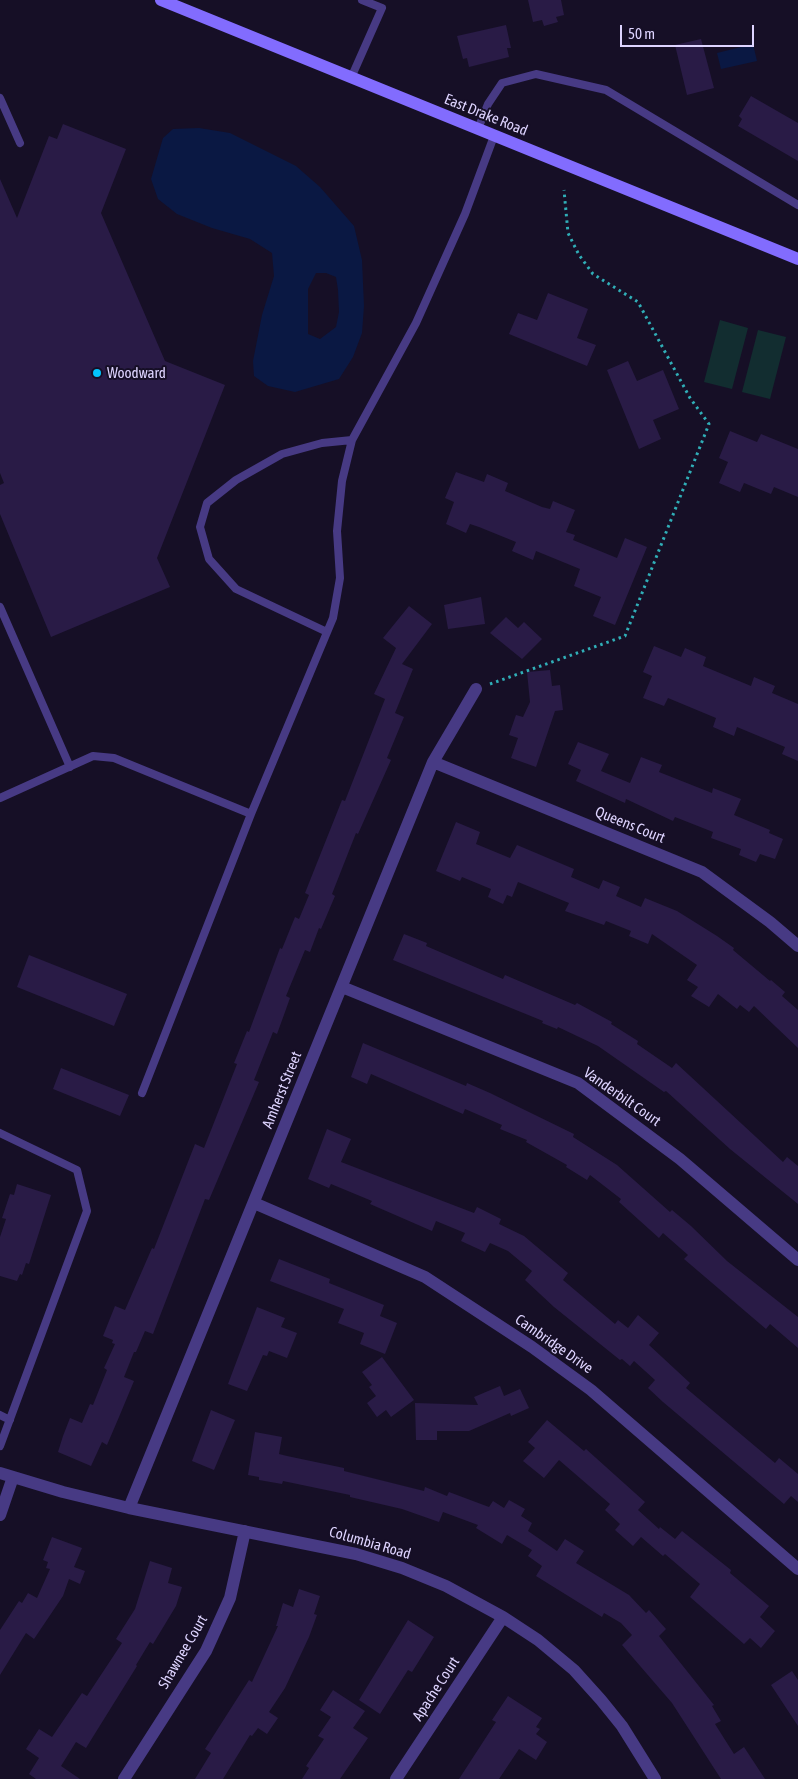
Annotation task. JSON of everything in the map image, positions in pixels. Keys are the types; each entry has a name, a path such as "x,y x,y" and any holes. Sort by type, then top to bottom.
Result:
{"main road":[{"name":"East Drake Road","path":"161,0 798,259"}],"street":[{"name":"Amherst Street","path":"129,1508 433,762 476,689"},
{"name":"Queens Court","path":"433,762 702,872 770,922 798,946"},
{"name":"Vanderbilt Court","path":"342,987 578,1083 680,1159 798,1260"},
{"name":"Cambridge Drive","path":"254,1204 424,1277 532,1347 591,1390 798,1569"},
{"name":"Columbia Road","path":"0,1472 129,1508 356,1554 402,1568 446,1586 503,1617 574,1670 622,1726 655,1779"},
{"path":"0,1516 13,1477"},
{"name":"Shawnee Court","path":"124,1779 206,1651 230,1598 245,1531"},
{"name":"Apache Court","path":"396,1779 503,1617"}],"lane":[{"path":"351,78 382,8 362,0"},
{"path":"478,129 488,104 502,83 536,74 598,88 606,90 798,205"},
{"path":"0,98 20,143"},
{"path":"142,1093 251,814 333,618 340,578 336,531 342,481 352,440 416,323 465,214 494,136"},
{"path":"327,632 236,589 209,558 200,526 207,503 236,480 282,454 322,443 352,440"},
{"path":"0,607 70,766"},
{"path":"0,798 93,756 114,758 251,814"},
{"path":"0,1133 77,1170 87,1211 0,1446"},
{"path":"0,1416 10,1420"}],"path":[{"path":"476,689 625,636 708,424 690,398 638,302 593,274 579,255 568,233 564,190"}],"green space":[{"path":"720,320 748,328 732,389 704,382"},
{"path":"758,330 786,337 770,399 742,392"}],"water":[{"path":"753,44 757,61 721,69 717,53"},
{"path":"199,128 230,133 296,166 320,187 354,226 362,260 364,306 362,333 353,357 339,379 295,392 268,386 254,376 253,361 262,315 274,276 272,253 250,239 212,228 177,214 158,199 151,179 163,138 173,129","holes":["316,273 326,273 336,277 339,312 336,327 320,339 308,334 308,289"]}],"building":[{"path":"528,0 561,0 564,15 556,17 558,22 544,26 542,20 533,22"},
{"path":"506,25 511,48 507,48 509,57 469,67 467,58 463,59 457,36"},
{"path":"701,39 714,88 687,95 675,45"},
{"path":"751,96 798,123 798,161 738,126 742,119 739,116"},
{"name":"Woodward","path":"63,124 126,149 101,213 165,361 225,385 157,558 170,587 51,637 0,514 0,485 4,483 0,473 0,179 17,218 49,136 57,139"},
{"path":"548,293 588,309 577,338 596,345 587,366 509,334 518,313 537,320"},
{"path":"628,361 637,381 663,370 679,409 653,420 661,439 639,449 607,370"},
{"path":"730,431 757,442 761,434 798,449 798,497 774,487 771,494 744,483 740,492 719,483 728,462 719,458"},
{"path":"456,472 484,482 487,474 508,483 505,491 542,507 550,509 553,501 575,510 566,532 575,535 573,540 617,558 625,538 647,547 615,625 593,616 601,597 574,586 580,569 536,551 533,560 512,551 516,542 479,527 470,524 466,533 446,524 454,502 445,498"},
{"path":"481,597 485,624 448,629 444,605"},
{"path":"409,606 432,624 402,664 413,669 395,713 404,717 387,758 391,760 358,834 356,833 332,894 335,896 321,929 319,928 310,952 305,950 286,996 290,998 277,1034 273,1032 254,1080 259,1082 209,1200 205,1199 153,1334 145,1331 136,1352 134,1352 124,1377 134,1381 119,1417 107,1445 102,1442 91,1466 58,1452 63,1436 70,1418 82,1423 90,1404 93,1405 107,1370 104,1368 115,1344 112,1343 113,1340 103,1336 115,1306 125,1310 152,1248 154,1249 195,1144 204,1148 237,1064 234,1063 247,1031 249,1032 280,948 282,949 295,917 299,919 309,895 305,893 342,800 345,801 385,699 374,694 396,648 383,638"},
{"path":"506,617 518,628 524,622 542,639 522,659 490,633"},
{"path":"654,646 681,657 685,648 706,657 703,666 751,686 754,677 775,686 772,693 798,704 798,761 782,754 785,747 737,727 734,736 713,727 716,718 668,698 664,706 643,698 652,676 643,672"},
{"path":"550,670 552,686 560,685 563,710 555,711 536,767 511,758 518,738 509,735 516,715 523,717 530,702 527,672"},
{"path":"578,742 609,754 601,771 630,783 641,757 662,765 659,772 712,793 713,788 741,799 734,815 770,830 769,833 783,839 775,859 760,854 756,862 739,855 741,849 711,838 713,832 675,817 673,821 626,799 625,803 576,781 581,770 568,764"},
{"path":"456,822 480,832 476,844 510,858 517,845 574,869 571,877 599,889 603,880 620,887 616,896 641,907 645,898 677,911 717,936 734,948 733,950 785,992 782,996 798,1010 798,1048 754,1006 749,1012 740,1005 737,1009 718,994 709,1007 691,996 698,987 687,980 697,965 652,934 648,944 629,936 631,931 606,921 604,925 565,911 569,903 518,882 512,897 507,895 503,904 488,897 491,889 462,877 460,881 436,871"},
{"path":"404,934 427,943 426,946 503,979 505,975 575,1005 577,1003 612,1022 611,1024 638,1041 637,1044 672,1068 676,1063 783,1162 787,1157 798,1166 798,1204 730,1149 666,1091 664,1092 598,1046 558,1027 557,1029 542,1023 543,1021 393,960"},
{"path":"29,955 127,994 114,1026 17,987"},
{"path":"363,1043 466,1086 467,1083 574,1134 573,1137 617,1165 670,1212 672,1210 691,1226 727,1261 798,1317 798,1348 770,1324 766,1329 684,1259 688,1255 663,1233 659,1238 619,1202 621,1199 590,1175 587,1180 566,1167 567,1165 526,1142 527,1140 500,1129 502,1125 465,1109 463,1114 371,1074 367,1084 351,1077"},
{"path":"61,1068 129,1095 120,1116 53,1089"},
{"path":"327,1129 351,1139 341,1162 474,1213 477,1207 501,1219 499,1224 524,1236 568,1273 563,1280 615,1324 618,1320 628,1328 638,1315 659,1333 649,1345 690,1383 686,1388 775,1463 779,1458 798,1474 798,1502 791,1496 784,1504 663,1402 648,1388 655,1380 634,1361 630,1366 622,1359 620,1360 554,1307 525,1280 532,1271 508,1251 490,1243 485,1252 461,1241 465,1233 436,1221 432,1231 370,1204 372,1201 331,1184 329,1188 308,1179"},
{"path":"17,1184 51,1195 29,1264 26,1263 22,1275 20,1274 17,1281 0,1276 0,1237 6,1219 2,1218 10,1194 14,1195"},
{"path":"279,1259 330,1279 329,1283 384,1305 380,1316 397,1323 385,1354 360,1344 364,1333 338,1323 344,1309 270,1281"},
{"path":"257,1307 285,1318 281,1327 297,1333 287,1358 269,1351 267,1356 263,1355 247,1391 228,1384"},
{"path":"382,1357 414,1400 391,1417 386,1410 377,1417 367,1403 376,1396 369,1387 372,1385 362,1372"},
{"path":"500,1386 504,1396 520,1389 529,1408 511,1416 510,1413 469,1431 437,1431 437,1440 416,1440 415,1403 478,1405 474,1397"},
{"path":"211,1410 235,1420 214,1470 192,1461"},
{"path":"547,1420 584,1451 586,1449 645,1502 638,1510 659,1529 660,1527 675,1539 682,1531 731,1570 730,1573 769,1606 760,1617 775,1631 761,1648 750,1638 744,1644 690,1597 700,1584 665,1554 663,1556 641,1537 633,1546 615,1530 620,1524 605,1510 610,1504 559,1460 544,1478 523,1461 535,1448 528,1442"},
{"path":"255,1432 282,1437 279,1454 344,1468 344,1471 424,1491 425,1487 447,1496 449,1492 489,1507 493,1501 504,1508 509,1500 525,1509 521,1516 532,1523 528,1531 557,1551 565,1539 584,1551 576,1563 629,1595 646,1613 649,1610 666,1629 659,1636 714,1705 712,1706 721,1721 715,1724 734,1754 744,1747 765,1779 721,1779 672,1703 622,1645 632,1635 621,1623 604,1613 602,1617 536,1576 542,1566 528,1556 532,1550 507,1535 502,1544 476,1528 478,1525 443,1512 439,1522 402,1509 350,1497 350,1495 283,1481 282,1484 259,1480 259,1477 248,1475"},
{"path":"52,1537 82,1548 74,1567 85,1571 80,1584 69,1579 63,1596 34,1639 26,1633 0,1675 0,1630 19,1601 22,1603 28,1593 37,1598 50,1569 46,1568 48,1562 43,1560"},
{"path":"150,1561 172,1568 168,1583 182,1587 176,1606 153,1644 150,1642 86,1748 76,1742 61,1766 80,1779 36,1779 29,1774 39,1758 26,1749 39,1729 52,1737 82,1693 87,1696 122,1643 116,1639 135,1609"},
{"path":"299,1589 320,1596 314,1614 317,1615 309,1637 285,1688 269,1712 278,1718 267,1734 258,1728 252,1736 250,1735 223,1779 195,1779 211,1753 205,1749 249,1680 252,1682 278,1626 276,1626 283,1603 293,1607"},
{"path":"408,1620 434,1637 412,1672 408,1670 380,1714 359,1700"},
{"path":"792,1671 798,1680 798,1726 771,1685"},
{"path":"333,1690 365,1711 353,1728 368,1738 340,1779 302,1779 309,1768 306,1766 324,1739 318,1736 331,1717 320,1710"},
{"path":"508,1696 542,1718 536,1727 540,1729 536,1734 547,1742 536,1760 519,1749 499,1779 459,1779 496,1722 492,1720"}],"place":[{"name":"Woodward","path":"97,373"}]}
